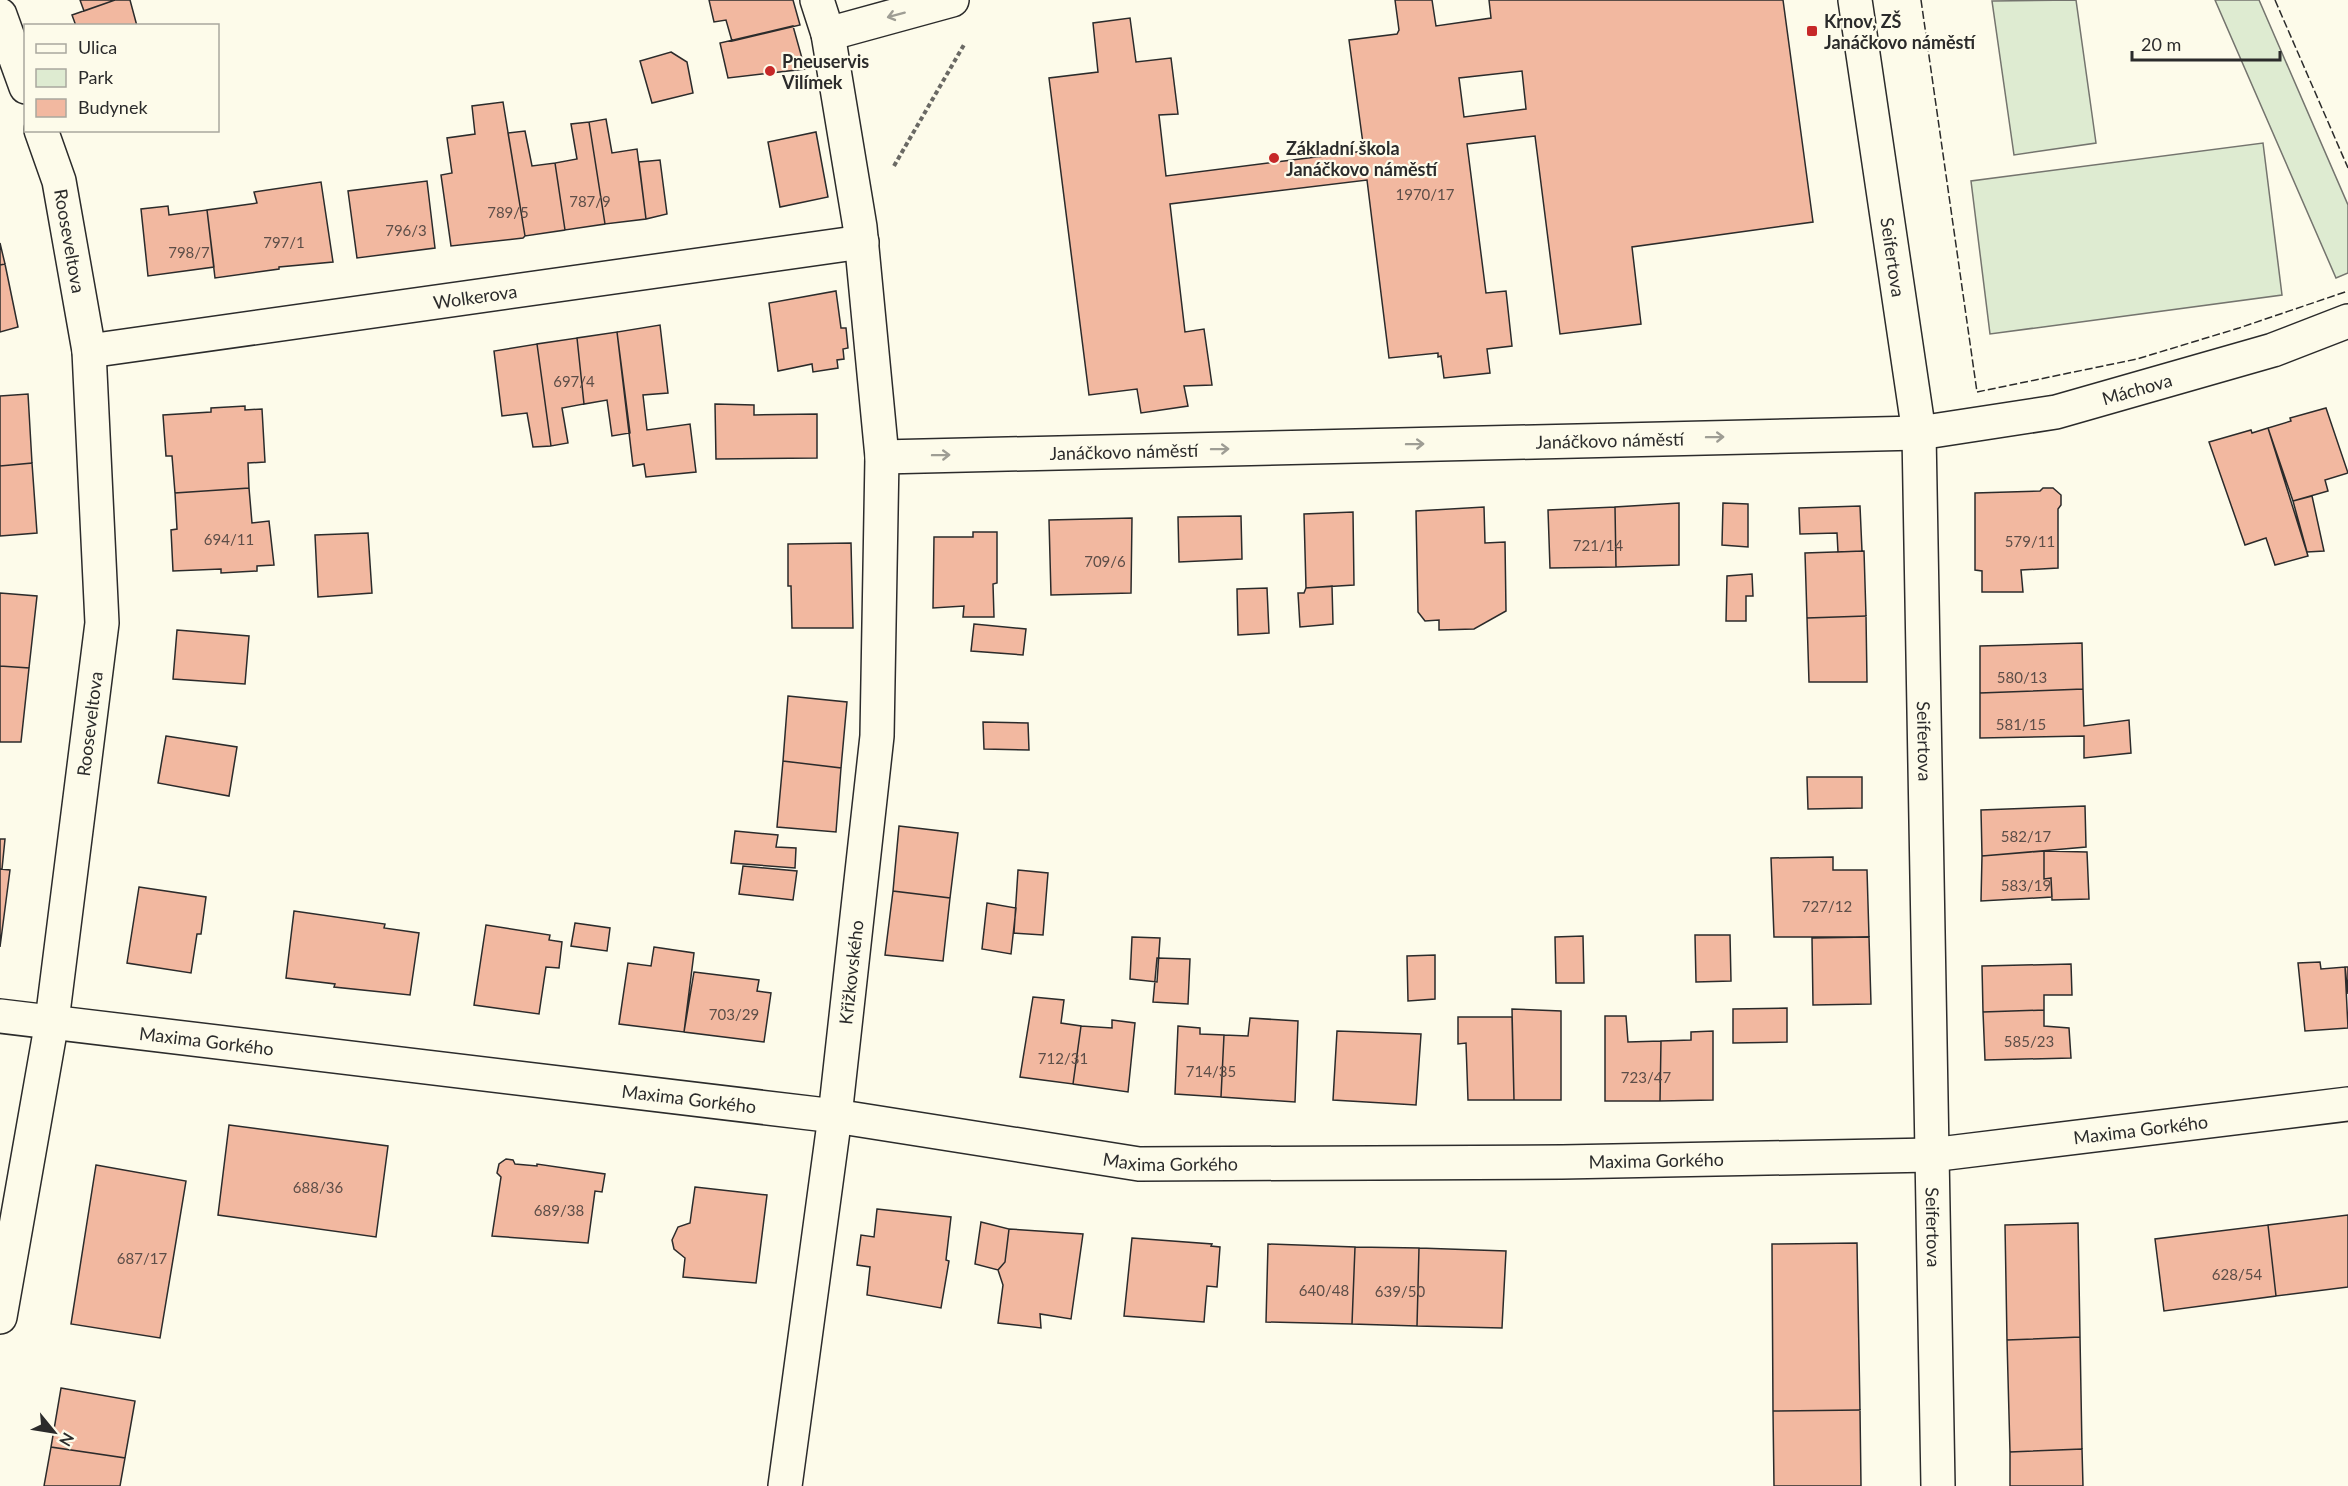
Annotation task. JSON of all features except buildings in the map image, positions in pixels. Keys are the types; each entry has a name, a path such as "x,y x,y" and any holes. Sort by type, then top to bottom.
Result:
{"street":[{"path":"817,0 828,34 861,234 882,457"},
{"path":"828,34 952,0"},
{"name":"Seifertova","path":"1855,0 1919,433 1938,1486"},
{"path":"0,15 24,81"},
{"name":"Rooseveltova","path":"0,1317 52,1021 102,623 89,351 59,181 42,132"},
{"name":"Wolkerova","path":"89,351 861,234"},
{"name":"Máchova","path":"1919,433 2056,412 2273,350 2348,321"},
{"name":"Janáčkovo náměstí","path":"882,457 1919,433"},
{"name":"Křižkovského","path":"785,1486 835,1116 877,736 882,457"},
{"name":"Maxima Gorkého","path":"0,1016 835,1116 1138,1164 1562,1162 1931,1155 2348,1104"}],"path":[{"path":"861,234 966,41"}],"green space":[{"path":"2076,0 2096,143 2014,155 1992,1"},
{"path":"2215,0 2259,0 2348,205 2348,273 2336,278"},
{"path":"2263,143 2282,295 1990,334 1971,181"}],"fence":[{"path":"1921,0 1977,392 2137,359 2348,291"},
{"path":"2275,0 2348,168"}],"place":[{"name":"Krnov, ZŠ Janáčkovo náměstí","path":"1812,31"},
{"name":"Pneuservis Vilímek","path":"770,71"},
{"name":"Základní škola Janáčkovo náměstí","path":"1274,158"}]}
